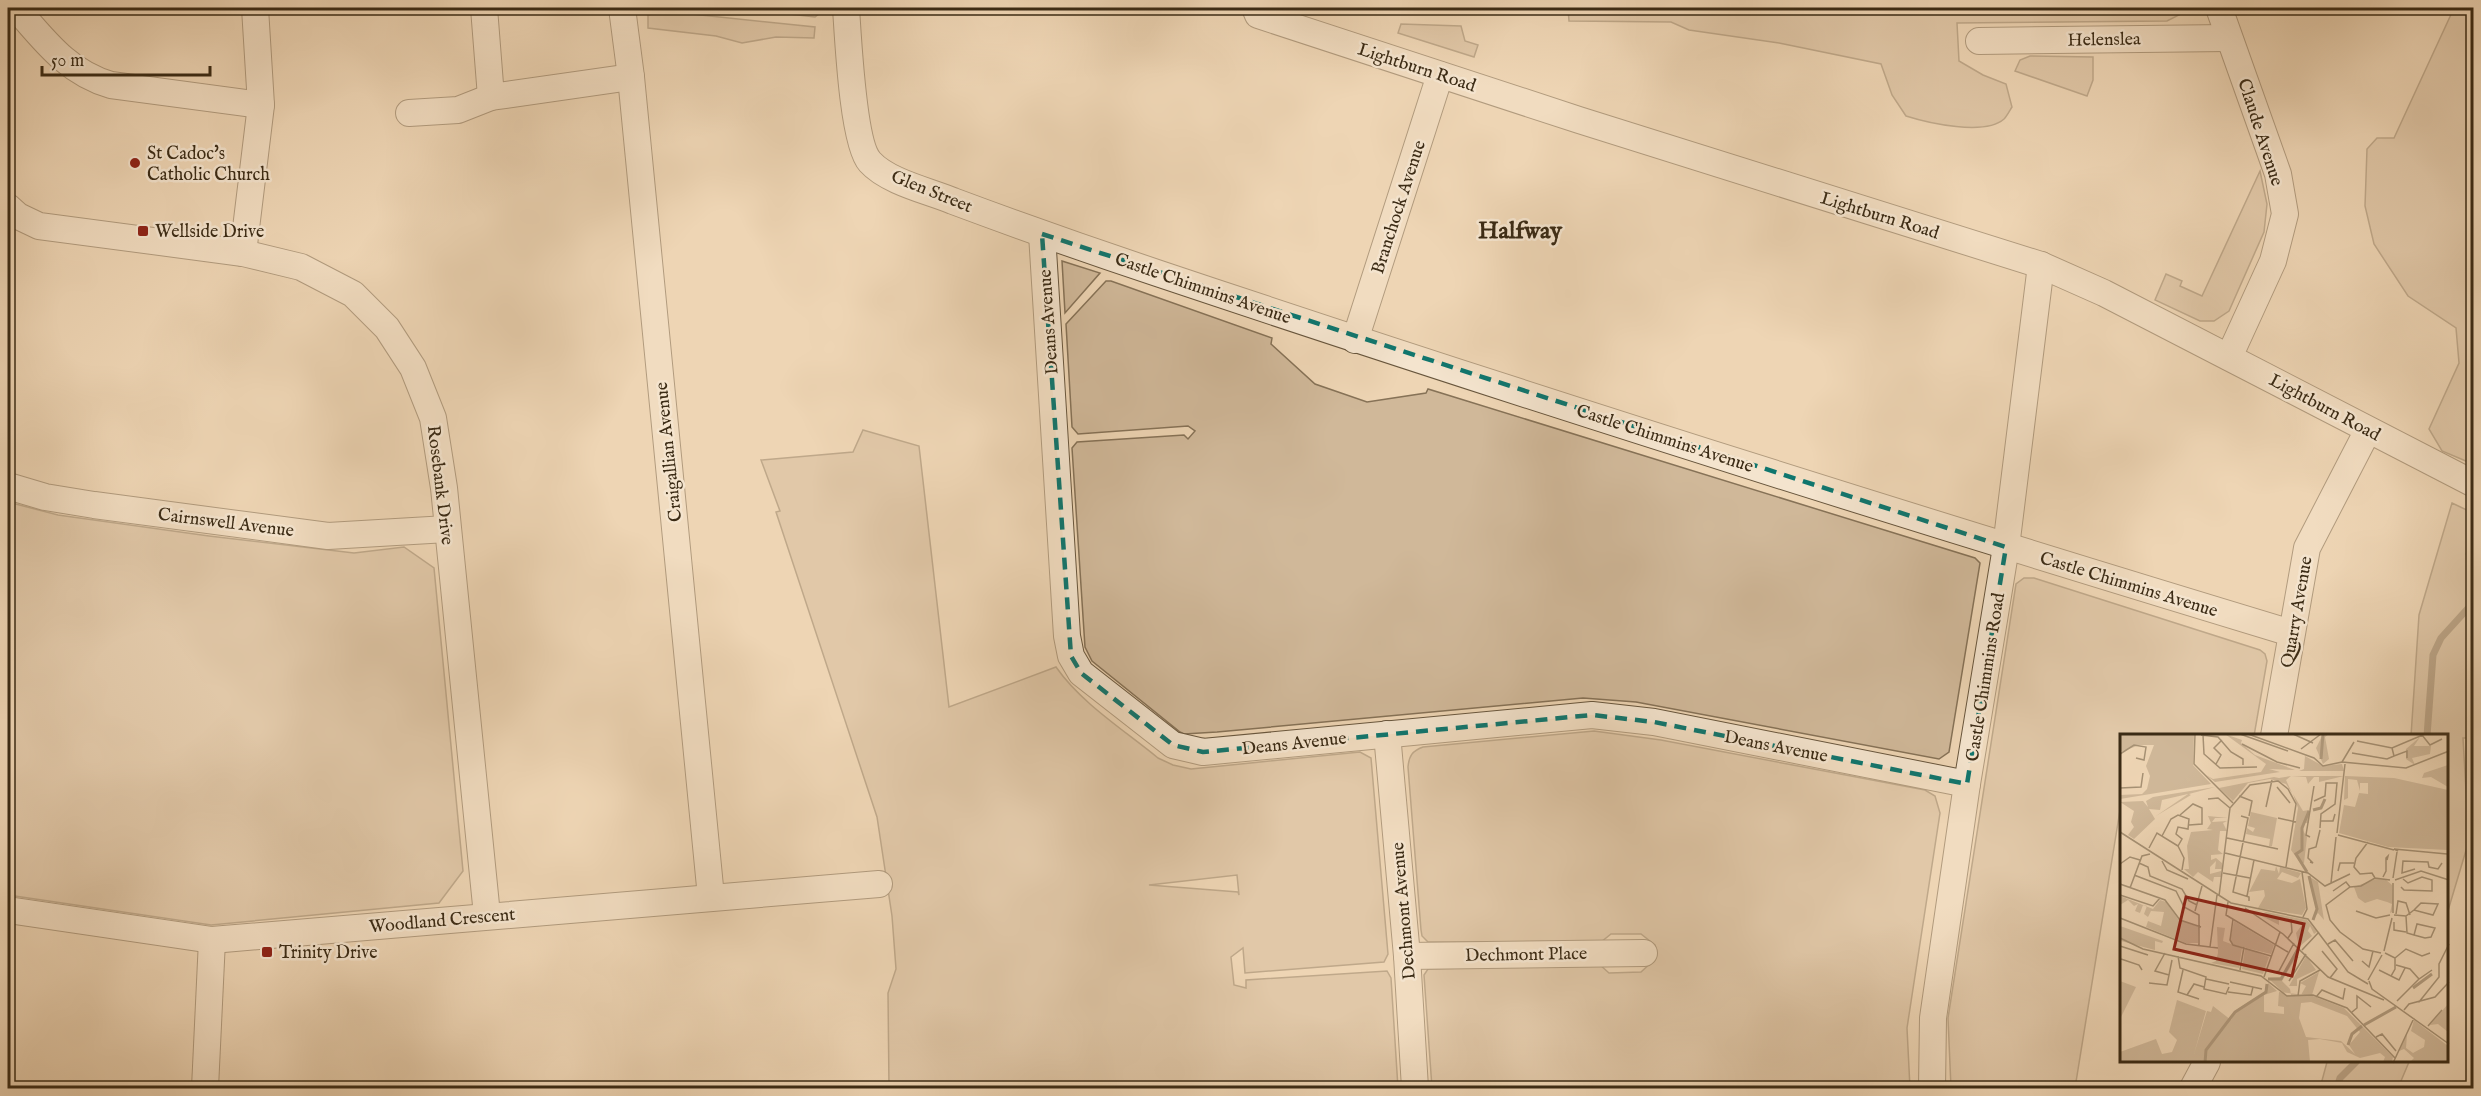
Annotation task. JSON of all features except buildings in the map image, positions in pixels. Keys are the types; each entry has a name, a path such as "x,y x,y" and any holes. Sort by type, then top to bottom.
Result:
{"street":[{"path":"16,8 55,52 76,70 96,81 111,86 261,105"},
{"path":"243,254 261,105 255,8"},
{"path":"484,8 491,97"},
{"name":"Craigallian Avenue","path":"622,8 631,77 711,897"},
{"name":"Glen Street","path":"846,8 852,85 862,143 868,161 894,178 1042,234"},
{"name":"Claude Avenue","path":"2219,8 2276,165 2285,214 2273,261 2229,357"},
{"name":"Lightburn Road","path":"1249,10 1440,75 2041,265 2104,293 2474,484"},
{"name":"Helenslea","path":"1979,41 2228,38"},
{"name":"Branchock Avenue","path":"1355,340 1440,75"},
{"path":"409,112 458,110 491,97 631,77"},
{"name":"Rosebank Drive","path":"8,207 18,216 39,226 243,254 301,267 353,294 387,328 413,368 433,418 444,488 487,915"},
{"name":"Castle Chimmins Avenue","path":"1042,234 1355,340 2006,546 2291,633"},
{"name":"Deans Avenue","path":"1042,234 1067,636 1071,656 1081,673 1173,746 1203,752 1592,715 1654,722 1967,784"},
{"name":"Castle Chimmins Road","path":"1932,1089 1933,1018 1967,784 2006,546 2041,265"},
{"name":"Quarry Avenue","path":"2274,734 2307,548 2368,430"},
{"name":"Cairnswell Avenue","path":"8,486 45,497 94,505 328,536 447,529"},
{"name":"Dechmont Avenue","path":"1387,734 1407,956 1416,1089"},
{"name":"Woodland Crescent","path":"8,910 212,940 487,915 879,884"},
{"path":"205,1089 212,940"},
{"name":"Dechmont Place","path":"1407,956 1644,953"},
{"path":"2193,1089 2206,1063"}],"highlighted area":[{"path":"1042,234 2006,547 1967,784 1654,722 1592,715 1203,752 1173,745 1081,673 1071,656"}],"shaded area":[{"path":"736,8 821,8 820,13 815,17"},
{"path":"1568,8 2187,8 2167,21 1957,23 1959,61 1983,75 2006,84 2012,107 2004,119 1995,124 1970,127 1942,125 1906,116 1892,95 1881,64 1779,43 1689,30 1671,22 1569,21"},
{"path":"2454,8 2474,8 2473,464 2442,451 2429,429 2459,363 2456,328 2408,296 2374,244 2365,206 2367,149 2377,138 2394,138"},
{"path":"663,11 815,27 814,38 776,37 742,43 716,36 648,28 648,15"},
{"path":"1401,24 1461,26 1465,41 1478,45 1474,57 1398,33"},
{"path":"2030,56 2093,57 2093,80 2087,96 2015,71 2020,60"},
{"path":"2260,171 2267,204 2264,232 2229,311 2214,321 2200,321 2155,300 2166,274 2182,281 2180,286 2202,296"},
{"path":"1062,261 1100,273 1065,313"},
{"path":"1106,281 1272,338 1271,344 1315,384 1367,402 1426,393 1428,389 1975,558 1980,563 1949,752 1939,759 1636,702 1583,698 1217,732 1184,734 1180,732 1092,661 1085,647 1072,448 1077,442 1184,435 1188,439 1195,431 1188,426 1078,434 1072,427 1066,324"},
{"path":"863,430 919,446 949,707 1056,667 1078,693 1104,716 1158,758 1173,765 1191,769 1360,752 1371,758 1388,954 1384,962 1245,973 1243,948 1231,957 1234,985 1246,988 1246,980 1387,971 1391,978 1398,1088 889,1088 888,993 896,969 892,916 877,817 776,512 780,511 761,460 853,452","holes":["1237,875 1239,895 1238,892 1149,885"]},
{"path":"8,502 58,515 354,553 404,547 434,568 463,871 439,903 211,925 8,895"},
{"path":"2452,503 2473,513 2474,649 2469,670 2473,674 2474,738 2463,738 2467,847 2448,911 2448,734 2411,734 2419,615"},
{"path":"2024,578 2034,578 2260,650 2265,654 2267,661 2254,734 2120,734 2120,810 2075,1088 1951,1088 1948,1018 2016,584"},
{"path":"1594,731 1661,740 1925,790 1935,796 1940,813 1907,1028 1910,1088 1432,1088 1424,975 1428,969 1599,964 1609,973 1641,972 1654,960 1655,945 1641,934 1611,934 1601,942 1428,942 1422,936 1421,930 1408,767 1410,757 1416,750 1423,747"},
{"path":"2327,1063 2409,1063 2398,1088 2320,1088"}],"waterway":[{"path":"2474,551 2469,554 2474,564"},
{"path":"2427,734 2433,655 2441,638 2471,605 2474,595"},
{"path":"2337,1088 2340,1078 2355,1063"}],"place":[{"name":"St Cadoc's Catholic Church","path":"135,163"},
{"name":"Wellside Drive","path":"143,231"},
{"name":"Trinity Drive","path":"267,952"}],"district":[{"name":"Halfway","path":"1520,230"}]}
